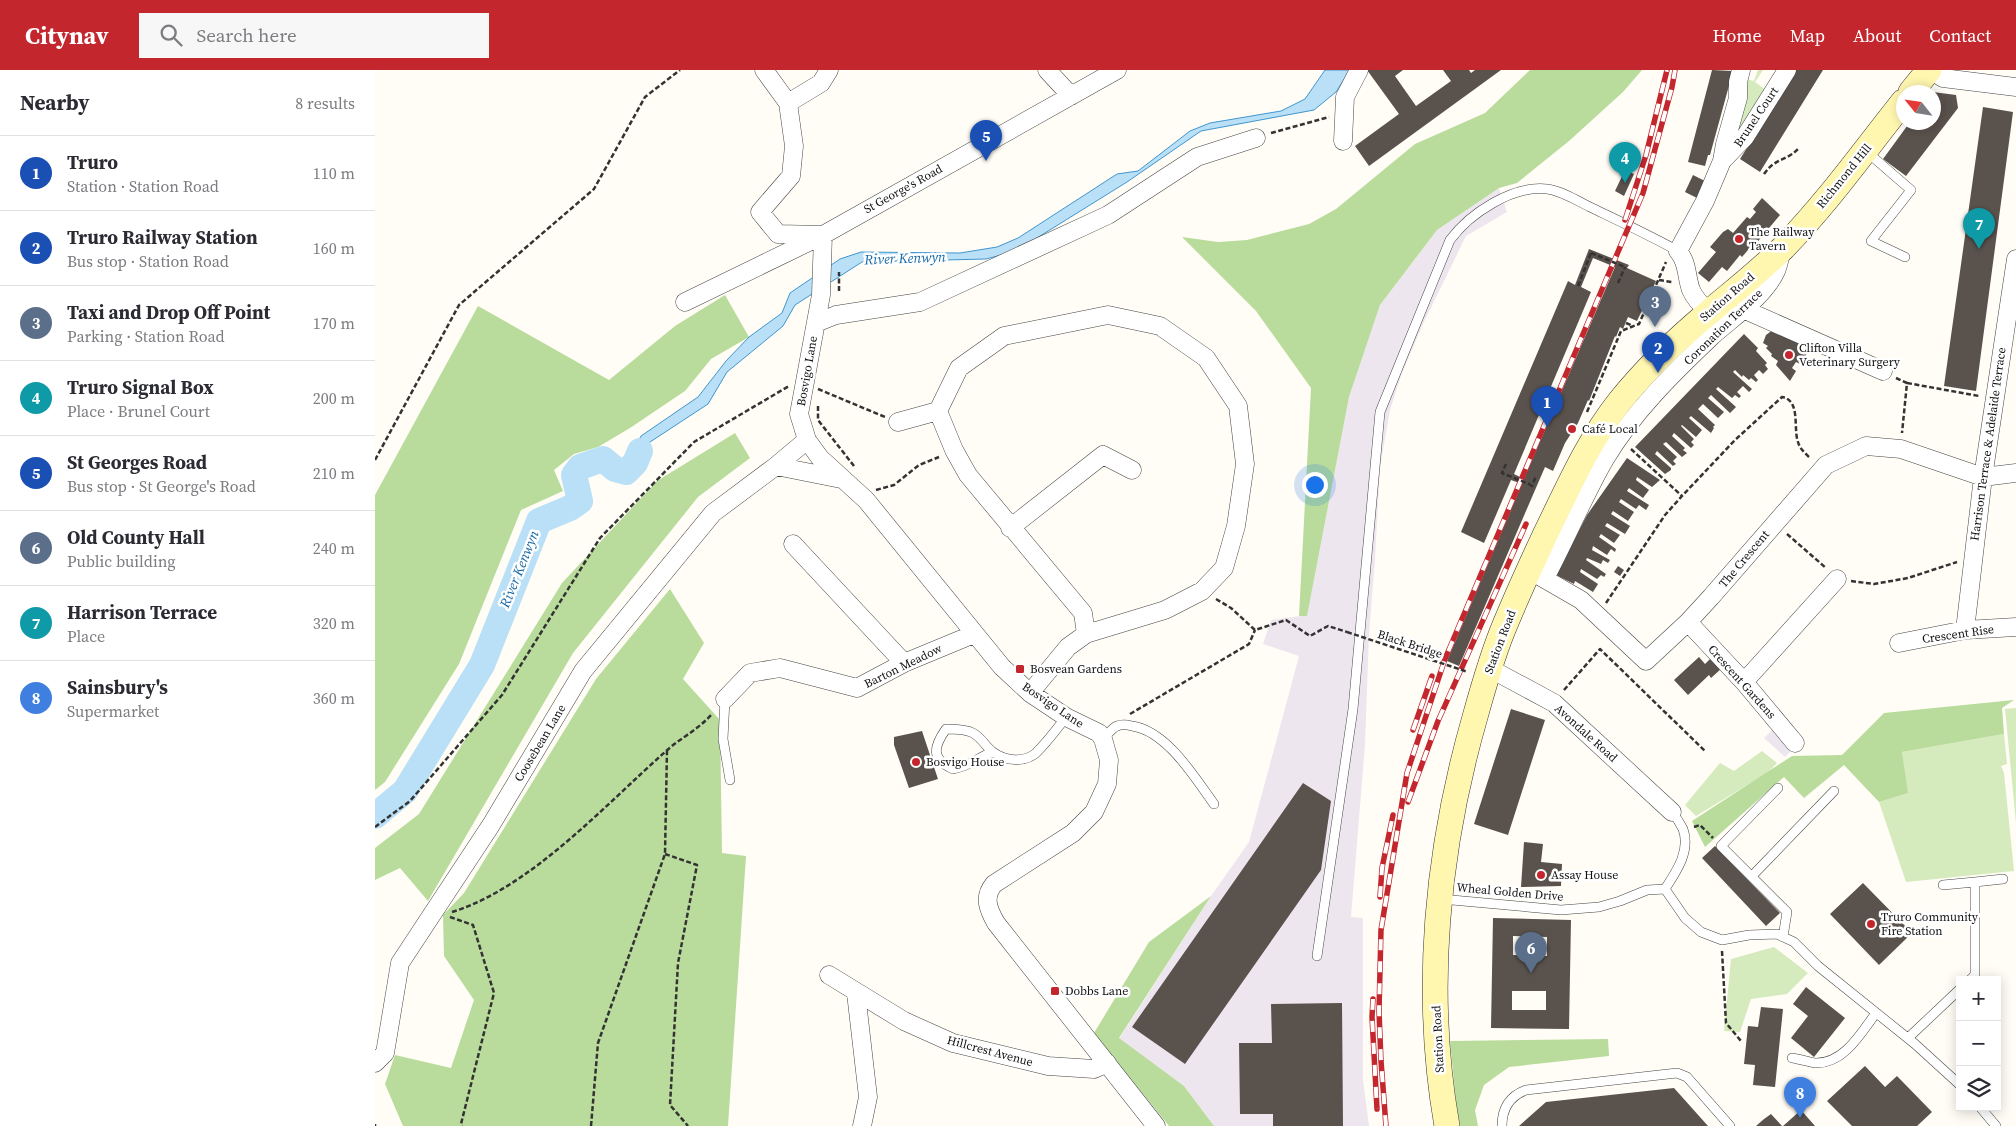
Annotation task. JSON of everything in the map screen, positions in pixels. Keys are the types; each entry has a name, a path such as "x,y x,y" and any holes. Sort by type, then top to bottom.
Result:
{"street":[{"path":"764,70 788,103 794,146 791,176 761,212 779,234 823,235"},
{"path":"788,103 821,83 829,70"},
{"path":"1047,70 1071,96"},
{"name":"St George's Road","path":"685,302 823,235 1117,70"},
{"path":"1343,141 1345,97 1359,70"},
{"name":"Brunel Court","path":"1678,251 1705,201 1722,161 1738,98 1738,82 1741,70"},
{"name":"Brunel Court","path":"1722,161 1745,137 1787,70"},
{"path":"1917,85 1930,70 1943,78 2016,87"},
{"name":"Richmond Hill","path":"1782,249 1808,220 1896,111"},
{"path":"815,323 836,315 919,302 1108,215 1197,157 1255,138"},
{"name":"Bosvigo Lane","path":"823,235 821,295 815,323 814,382 799,414 807,440 820,458 866,500 1002,667 1031,693 1066,717 1099,733 1103,739"},
{"name":"Coronation Terrace","path":"1537,574 1619,438 1634,417 1674,374 1743,309 1776,273 1782,249"},
{"name":"Station Road","path":"1447,1126 1441,1090 1436,1029 1435,965 1440,899 1448,834 1479,670 1537,574 1572,479 1609,415 1647,371 1709,312 1782,249"},
{"path":"1678,251 1687,269 1692,293 1709,312"},
{"name":"Harrison Terrace & Adelaide Terrace","path":"1965,630 1983,477 2016,258"},
{"path":"1743,309 1883,371"},
{"path":"1031,693 1068,647 1086,634 1165,610 1202,591 1225,568 1235,526 1245,464 1238,406 1206,358 1159,326 1108,314 1004,336 959,368 938,411 954,450 968,475 1083,613 1086,634"},
{"path":"897,422 938,411"},
{"name":"Coosebean Lane","path":"375,1063 385,1053 400,963 491,826 583,671 713,513 776,466 807,440"},
{"name":"The Crescent","path":"1537,574 1581,600 1646,661 1688,622 1822,468 1866,446 1901,449 1983,477"},
{"path":"1011,528 1103,455 1133,470"},
{"path":"776,466 841,479"},
{"path":"1983,477 2016,473"},
{"path":"793,544 903,663"},
{"path":"1744,682 1837,580"},
{"name":"Crescent Gardens","path":"1688,622 1744,682 1795,743"},
{"name":"Crescent Rise","path":"1899,643 1965,630 2016,627"},
{"name":"Barton Meadow","path":"725,699 750,672 780,668 857,688 903,663 974,634"},
{"name":"Avondale Road","path":"1479,670 1554,703 1672,812"},
{"path":"1103,739 1109,760 1107,784 1094,812 1073,833 994,884 989,890 987,897 989,910 996,922 1156,1126"},
{"name":"Hillcrest Avenue","path":"829,975 904,1021 953,1043 1047,1066 1093,1069 1107,1063"},
{"path":"856,993 869,1097 862,1126"}],"lane":[{"path":"1865,150 1911,190 1871,241 1905,257"},
{"path":"1317,956 1353,710 1380,412 1451,240 1465,221 1487,207 1516,193 1541,189 1560,192 1652,236 1678,251"},
{"path":"725,699 723,739 730,780"},
{"path":"993,752 984,755 968,766 953,769 940,760 936,752 936,745 946,729 955,729 971,732 983,740 993,752 1014,760 1027,759 1035,753 1066,717"},
{"path":"1103,739 1117,726 1124,725 1138,727 1155,736 1172,750 1187,767 1214,804"},
{"path":"1778,788 1721,846 1787,912 1783,937"},
{"path":"1752,876 1834,792"},
{"path":"1672,812 1683,830 1685,852 1676,872 1665,889 1685,918 1701,932 1722,940 1749,935 1777,934 1794,942 1818,966 1907,1038 1956,1081"},
{"path":"1943,884 2003,880"},
{"path":"1974,976 1975,882"},
{"name":"Wheal Golden Drive","path":"1440,899 1561,910 1599,907 1647,890 1665,889"},
{"path":"1907,1038 1956,993"},
{"path":"1792,1058 1816,1063 1837,1058 1851,1045 1876,1013"},
{"path":"1502,1126 1507,1103 1517,1093 1526,1090 1677,1073 1687,1077 1730,1126"},
{"path":"1983,1111 1996,1126"}],"path":[{"path":"375,460 459,305 594,189 645,97 680,70"},
{"path":"1255,138 1345,112"},
{"path":"1764,174 1773,164 1792,155 1799,149"},
{"path":"1578,286 1591,254 1625,267 1618,283"},
{"path":"836,315 839,283"},
{"path":"1626,323 1633,326"},
{"path":"1883,371 1907,383 1994,399"},
{"path":"814,382 817,396"},
{"path":"814,382 897,422"},
{"path":"375,827 410,801 502,695 600,538 694,442 814,382"},
{"path":"1901,449 1907,383"},
{"path":"1598,614 1665,516 1735,440 1782,397 1790,400 1793,406 1798,445 1822,468"},
{"path":"818,404 818,420 855,467"},
{"path":"1619,438 1682,496"},
{"path":"866,500 874,490 894,485 919,466 954,450"},
{"path":"1506,464 1502,473 1532,486 1536,476"},
{"path":"1774,523 1837,580 1874,584 1908,578 1973,557"},
{"path":"1129,714 1249,644 1255,630 1231,608 1202,591"},
{"name":"Black Bridge","path":"1255,630 1286,620 1310,636 1328,626 1479,670"},
{"path":"1554,703 1600,649 1705,751"},
{"path":"462,1126 494,992 473,925 443,915 475,905 528,871 577,832 667,750 702,725 725,699"},
{"path":"591,1126 598,1043 665,854 667,750"},
{"path":"1683,830 1700,825 1721,846"},
{"path":"665,854 697,865 678,963 670,1105 689,1126"},
{"path":"1722,940 1725,1023 1741,1041"}],"shaded area":[{"path":"1499,188 1507,212 1466,236 1424,322 1402,373 1390,410 1380,467 1369,635 1365,745 1351,917 1363,918 1363,1080 1369,1126 1214,1126 1184,1086 1119,1039 1211,896 1249,842 1299,656 1263,644 1271,620 1307,615 1349,397 1380,305 1437,230"},
{"path":"1773,729 1793,749 1785,757 1764,738"}],"green space":[{"path":"1530,70 1642,70 1623,92 1569,141 1517,183 1499,188 1437,230 1380,305 1349,397 1307,616 1299,616 1311,388 1256,311 1182,237 1218,242 1247,240 1309,224 1336,209 1415,144 1485,113"},
{"path":"1758,70 1763,70 1755,82 1766,90 1732,145 1745,79 1754,81"},
{"path":"725,295 749,337 711,359 685,391 598,447 574,454 554,470 563,491 521,510 459,664 385,782 375,790 375,495 478,306 609,380 675,326"},
{"path":"735,433 750,458 698,497 573,653 428,901 400,868 375,880 375,848 419,814 562,583 657,481"},
{"path":"670,589 704,643 683,679 720,720 722,853 746,856 728,1126 403,1126 385,1084 395,1055 451,1068 474,1000 444,956 443,915 464,893 596,679"},
{"path":"2014,700 2002,708 2004,734 1902,752 1908,793 1879,802 1844,765 1804,798 1784,777 1705,847 1692,821 1792,756 1842,755 1884,713"},
{"path":"2016,708 2016,823 2005,709"},
{"path":"2004,734 2007,764 2001,766 2004,773 2014,871 1906,882 1879,802 1907,793 1902,752"},
{"path":"1762,751 1777,763 1767,773 1696,816 1685,805 1720,763 1734,771"},
{"path":"1211,896 1119,1038 1184,1086 1214,1126 1169,1126 1094,1033 1149,942"},
{"path":"1774,947 1808,973 1787,994 1751,999 1740,1032 1724,1031 1731,959"},
{"path":"1608,1039 1609,1056 1509,1067 1484,1085 1475,1110 1478,1126 1460,1126 1450,1041"}],"water":[{"path":"1325,70 1350,70 1336,92 1314,110 1201,131 1127,182 1016,251 986,259 862,262 795,305 783,326 727,372 708,404 647,444 638,466 624,473 615,469 627,464 641,436 698,397 726,361 749,337 782,313 790,293 840,259 861,252 960,253 997,247 1018,238 1117,174 1138,171 1190,131 1210,123 1281,111 1305,99"}],"building":[{"path":"1367,70 1403,70 1395,76 1416,106 1451,81 1443,70 1469,70 1471,73 1475,70 1501,70 1369,166 1355,146 1399,114"},
{"path":"1712,70 1733,71 1710,155 1708,155 1705,166 1688,162"},
{"path":"1796,70 1823,70 1760,172 1740,159"},
{"path":"1941,93 1956,95 1958,108 1906,176 1883,159 1904,130 1941,130"},
{"path":"1983,107 2013,112 1976,391 1944,386"},
{"path":"1625,170 1634,174 1624,196 1615,191"},
{"path":"1693,175 1705,181 1697,198 1685,192"},
{"name":"The Railway Tavern","path":"1762,198 1780,215 1754,246 1753,244 1742,257 1740,255 1727,271 1722,267 1709,282 1698,273 1716,252 1710,247 1723,232 1728,229 1733,233 1747,217 1750,219 1756,212 1753,209"},
{"path":"1589,249 1629,265 1627,268 1656,281 1637,321 1628,317 1623,329 1620,327 1615,336 1589,401 1565,443 1553,471 1545,467 1459,666 1447,661 1522,484 1511,480 1484,543 1461,532 1568,281 1575,285","holes":["1593,258 1615,267 1524,479 1514,474 1591,292 1581,287"]},
{"name":"Clifton Villa Veterinary Surgery","path":"1774,329 1810,349 1800,364 1796,362 1792,368 1796,371 1790,381 1776,365 1778,361 1771,356 1772,354 1766,348 1768,346 1763,343 1766,335"},
{"path":"1744,334 1758,348 1756,351 1767,363 1765,365 1768,369 1763,374 1759,370 1754,375 1758,380 1756,382 1751,378 1749,380 1743,375 1742,377 1735,370 1733,372 1752,389 1749,392 1743,386 1737,392 1741,396 1739,398 1735,395 1732,398 1718,387 1716,389 1736,407 1730,413 1711,395 1708,398 1724,412 1718,418 1703,404 1698,409 1715,425 1711,433 1691,416 1689,418 1702,430 1696,437 1681,426 1694,439 1691,442 1694,445 1691,448 1674,433 1672,436 1685,448 1683,450 1687,453 1682,457 1666,442 1663,444 1677,457 1673,461 1676,464 1673,466 1657,451 1655,454 1671,468 1665,474 1635,447"},
{"path":"1627,458 1660,480 1652,487 1637,477 1636,480 1649,490 1643,498 1629,488 1627,491 1649,505 1646,510 1639,505 1636,509 1621,499 1619,502 1634,512 1628,521 1613,511 1611,514 1630,526 1625,534 1607,523 1605,526 1620,535 1614,543 1601,534 1599,537 1616,549 1615,552 1611,549 1607,555 1593,546 1592,550 1610,560 1608,563 1603,560 1601,564 1587,558 1586,560 1606,574 1604,577 1601,575 1597,579 1581,569 1580,572 1598,584 1593,592 1575,581 1574,584 1556,575 1587,515"},
{"path":"1618,566 1624,570 1620,576 1614,572"},
{"path":"1699,657 1705,664 1712,657 1722,668 1711,678 1709,675 1688,695 1674,680"},
{"path":"1511,709 1545,720 1508,835 1474,824"},
{"name":"Bosvigo House","path":"922,731 938,779 909,788 894,745 894,737"},
{"path":"1303,783 1331,801 1321,870 1185,1064 1132,1027"},
{"name":"Assay House","path":"1524,842 1543,844 1541,862 1562,864 1561,886 1521,887"},
{"path":"1715,846 1780,913 1766,926 1702,858"},
{"name":"Truro Community Fire Station","path":"1863,883 1912,933 1879,965 1830,914"},
{"path":"1493,918 1571,920 1569,1029 1491,1028","holes":["1513,936 1547,937 1547,956 1513,955","1512,991 1546,991 1546,1010 1512,1010"]},
{"path":"1806,987 1845,1018 1814,1057 1791,1038 1808,1016 1793,1004"},
{"path":"1342,1003 1343,1126 1273,1126 1273,1114 1240,1114 1239,1043 1272,1043 1271,1004"},
{"path":"1761,1007 1783,1009 1775,1087 1753,1085 1755,1065 1744,1064 1748,1026 1758,1027"},
{"path":"1865,1066 1885,1087 1897,1076 1932,1112 1917,1126 1852,1126 1827,1101"},
{"path":"1674,1088 1708,1126 1519,1126 1546,1102"},
{"path":"1801,1110 1815,1126 1783,1126"},
{"path":"1771,1114 1782,1126 1756,1126 1764,1119"}],"waterway":[{"name":"River Kenwyn","path":"375,816 405,791 482,665 539,521 570,508 580,501 574,475 580,467 603,459 615,469 626,472 635,463 640,451"}],"railway":[{"path":"1625,220 1646,155 1667,70"},
{"path":"1386,1126 1379,1011 1381,930 1407,773 1445,659 1643,193 1675,70"},
{"path":"1408,802 1438,721 1526,524"},
{"path":"1413,730 1432,676"},
{"path":"1380,897 1382,868 1393,815"},
{"path":"1373,999 1372,1017 1377,1109"}],"place":[{"name":"St Georges Road","path":"986,161"},
{"name":"Truro Signal Box","path":"1625,183"},
{"name":"The Railway Tavern","path":"1739,239"},
{"name":"Harrison Terrace","path":"1979,249"},
{"name":"Taxi and Drop Off Point","path":"1655,327"},
{"name":"Clifton Villa Veterinary Surgery","path":"1789,355"},
{"name":"Truro Railway Station","path":"1658,373"},
{"name":"Truro","path":"1547,427"},
{"name":"Café Local","path":"1572,429"},
{"name":"Bosvean Gardens","path":"1020,669"},
{"name":"Bosvigo House","path":"916,762"},
{"name":"Assay House","path":"1541,875"},
{"name":"Truro Community Fire Station","path":"1871,924"},
{"name":"Old County Hall","path":"1531,973"},
{"name":"Dobbs Lane","path":"1055,991"},
{"name":"Sainsbury's","path":"1800,1118"}]}
